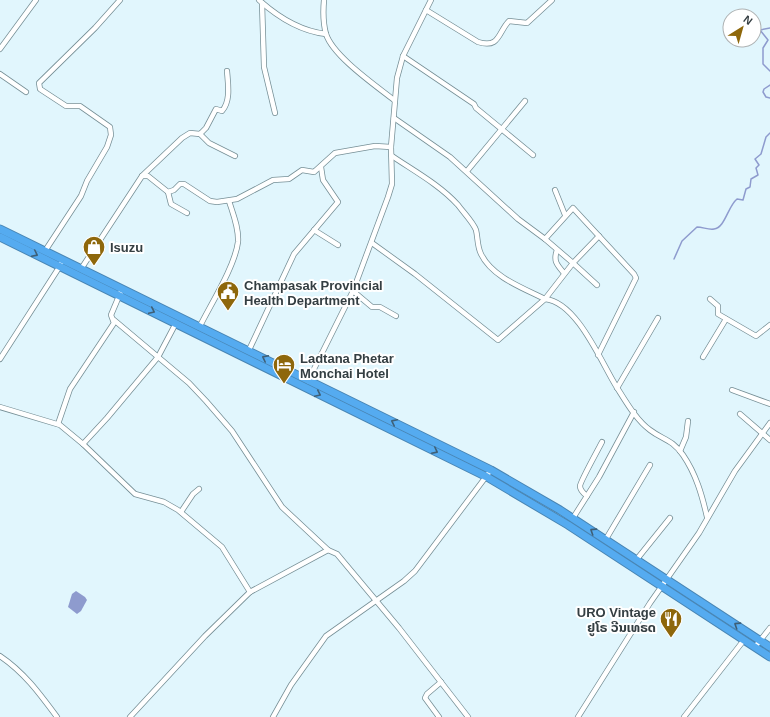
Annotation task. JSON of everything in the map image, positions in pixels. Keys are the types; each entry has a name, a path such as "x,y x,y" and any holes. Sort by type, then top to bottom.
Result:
{"highway":[{"path":"0,229 45,251 61,263 81,268 491,470 573,518 770,647"},
{"path":"0,237 61,263 119,296 487,477 554,517 770,657"},
{"path":"554,517 560,510"}],"street":[{"path":"0,48 36,0"},
{"path":"45,251 81,196 87,181 98,163 111,135 110,127 80,106 66,106 55,100 40,89 38,83 95,28 120,0"},
{"path":"324,0 323,9 326,34 330,42 343,58 394,100"},
{"path":"304,388 353,291 372,244 392,184 391,147 397,78 403,56 431,0"},
{"path":"426,10 478,42 486,45 496,41 509,21 527,23 552,0"},
{"path":"261,1 270,10 297,27 311,32 326,34"},
{"path":"261,1 264,67 275,113"},
{"path":"403,56 474,104 476,108 533,154"},
{"path":"200,134 206,128 216,109 222,111 227,102 227,71"},
{"path":"0,74 26,92"},
{"path":"467,171 525,101"},
{"path":"394,118 450,157 518,219 545,239 597,285"},
{"path":"81,268 142,176 182,138 190,133 200,134 209,143 235,156"},
{"path":"168,192 174,190 180,184 184,184 210,201 228,201 237,199 273,180 289,179 302,170 314,172 335,153 375,146 391,147"},
{"path":"392,156 442,190 457,204 476,229 477,243 481,255 488,265 512,283 545,299 557,302 577,321 617,388 645,426 673,443 680,451 694,473 707,517"},
{"path":"249,350 294,254 338,202 323,180 322,166"},
{"path":"142,176 148,176 168,192 171,204 187,213"},
{"path":"555,190 566,215"},
{"path":"200,326 230,267 238,242 234,217 228,201"},
{"path":"545,239 573,208 636,276 598,355"},
{"path":"314,230 338,245"},
{"path":"372,244 416,274 498,340 545,299 573,263 599,236"},
{"path":"557,250 554,257 556,264 564,274"},
{"path":"0,359 61,263"},
{"path":"122,289 111,315 114,320 189,383 217,413 236,436 282,506 328,550 337,554 376,600 468,717"},
{"path":"353,291 374,308 380,307 396,316"},
{"path":"710,299 718,306 718,314 756,336 770,325"},
{"path":"617,388 658,318"},
{"path":"703,356 726,319"},
{"path":"58,424 70,389 114,320"},
{"path":"83,444 107,418 158,357 176,323"},
{"path":"732,390 770,404"},
{"path":"0,407 58,424 83,444 135,494 170,504 181,512 222,547 250,592"},
{"path":"573,518 599,477 634,412"},
{"path":"740,414 762,435 770,440"},
{"path":"680,451 686,437 688,421"},
{"path":"578,717 661,586 686,552 735,471 770,423"},
{"path":"587,496 580,487 581,482 590,468 602,442"},
{"path":"606,539 650,465"},
{"path":"273,717 294,680 326,636 416,571 491,470"},
{"path":"181,512 193,494 199,489"},
{"path":"637,559 670,518"},
{"path":"130,717 207,634 250,592 328,550"},
{"path":"755,647 770,628"},
{"path":"684,717 744,640"},
{"path":"0,656 21,672 34,686 57,717"},
{"path":"439,717 425,698 427,694 441,682"}],"water":[{"path":"76,591 87,600 81,611 77,614 68,607 72,594"}],"waterway":[{"path":"770,28 760,30 768,40 763,48 763,64 770,71"},
{"path":"770,85 764,89 763,92 766,97 770,98"},
{"path":"674,259 682,241 697,227 712,229 718,228 724,221 734,202 737,199 743,200 746,189 750,187 751,179 758,175 756,168 759,165 755,159 761,154 766,137 770,133"}],"place":[{"name":"Isuzu","path":"94,266"},
{"name":"Champasak Provincial Health Department","path":"228,312"},
{"name":"Ladtana Phetar Monchai Hotel","path":"284,384"},
{"name":"URO Vintage ຢູໂຣ ວີນເທຣດ","path":"671,638"}]}
